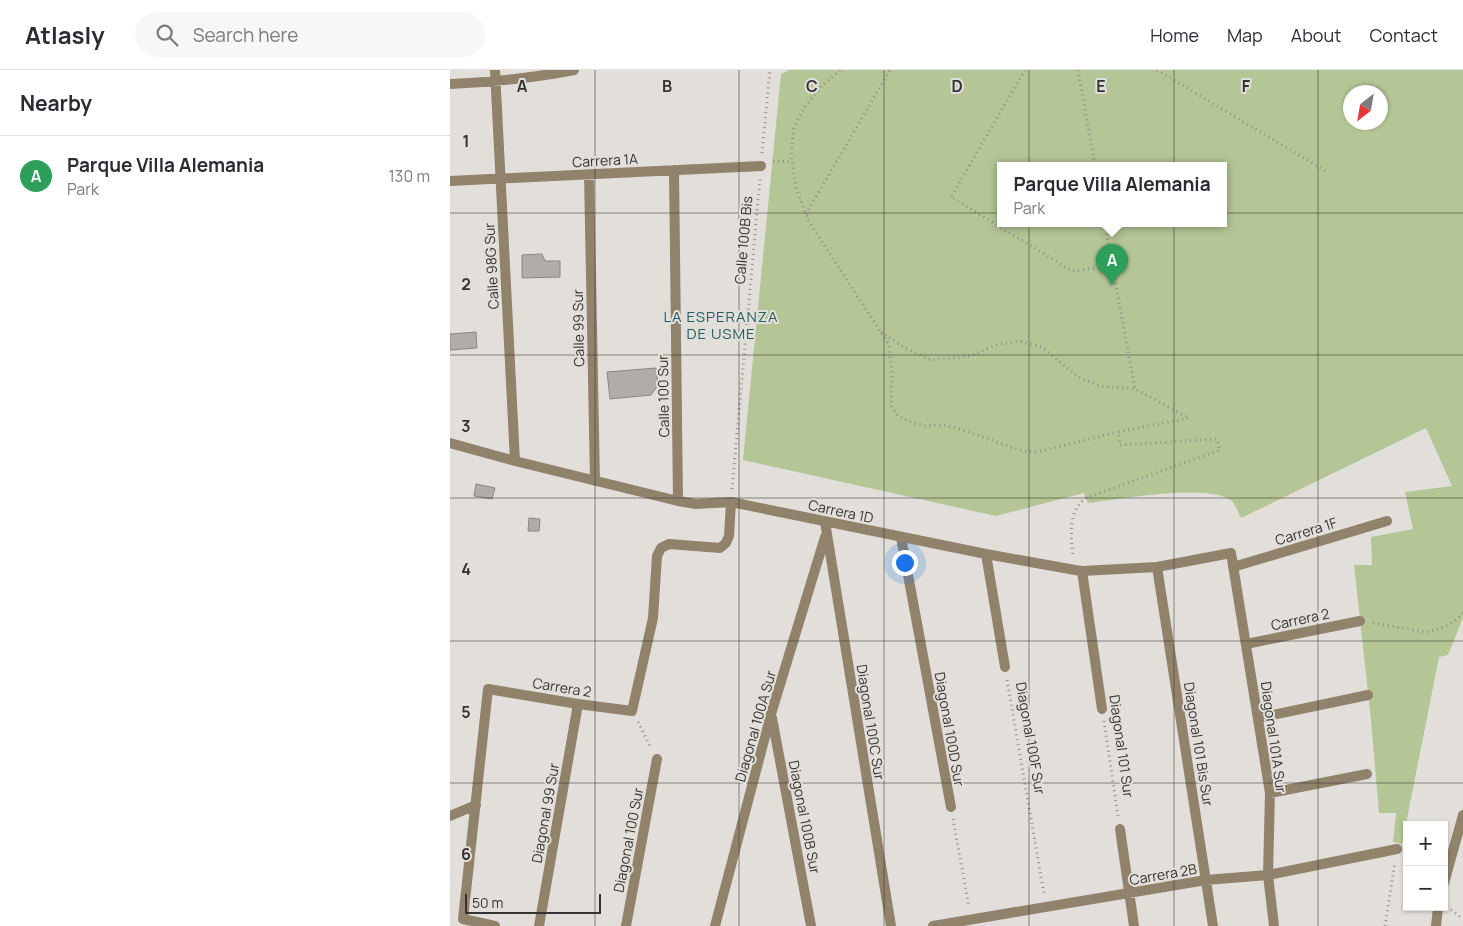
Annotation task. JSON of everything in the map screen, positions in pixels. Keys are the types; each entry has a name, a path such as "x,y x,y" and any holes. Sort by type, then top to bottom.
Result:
{"street":[{"name":"Calle 98G Sur","path":"495,70 515,462"},
{"path":"450,84 495,82 546,76 574,70"},
{"name":"Carrera 1A","path":"450,181 674,170 761,163"},
{"name":"Calle 100 Sur","path":"674,170 678,500"},
{"name":"Calle 99 Sur","path":"589,174 595,481"},
{"name":"Carrera 1D","path":"450,443 515,462 696,504 731,502 986,554 1078,570 1157,567 1231,553"},
{"path":"632,711 653,618 657,556 661,548 668,544 720,548 726,543 729,536 731,502"},
{"name":"Carrera 1F","path":"1234,567 1387,521"},
{"name":"Diagonal 100C Sur","path":"825,522 891,926"},
{"name":"Diagonal 100A Sur","path":"715,926 771,714 826,534"},
{"name":"Diagonal 100D Sur","path":"901,537 951,807"},
{"name":"Diagonal 101A Sur","path":"1231,553 1270,793 1268,875 1274,926"},
{"name":"Diagonal 100F Sur","path":"986,554 1005,668"},
{"name":"Diagonal 101 Bis Sur","path":"1157,567 1213,926"},
{"name":"Diagonal 101 Sur","path":"1078,570 1102,709"},
{"name":"Carrera 2","path":"1246,644 1360,621"},
{"name":"Carrera 2","path":"476,805 488,689 632,711"},
{"path":"1258,718 1368,695"},
{"name":"Diagonal 99 Sur","path":"539,926 578,704"},
{"name":"Diagonal 100B Sur","path":"771,714 811,926"},
{"name":"Diagonal 100 Sur","path":"626,926 657,760"},
{"path":"1270,793 1367,774"},
{"path":"450,816 476,805 463,919 495,926"},
{"path":"1448,868 1463,814"},
{"path":"1120,829 1134,926"},
{"name":"Carrera 2B","path":"933,926 972,923 1046,907 1206,880 1268,875 1397,848"},
{"path":"1436,926 1438,911"}],"path":[{"name":"Calle 100B Bis","path":"731,502 770,70"},
{"path":"840,70 815,94 804,108 794,127 791,153 796,188 809,222 888,343 892,369 891,405 898,416 926,426 946,426 1028,452 1041,451 1118,432 1189,418 1135,388 1100,386 1078,377 1042,347 1019,341 996,345 970,356 931,360 905,348 881,332"},
{"path":"806,214 890,70"},
{"path":"997,226 951,198 1024,70"},
{"path":"1078,70 1094,162"},
{"path":"1157,70 1327,172"},
{"path":"761,163 792,162"},
{"path":"999,227 1072,271 1113,266"},
{"path":"1106,227 1135,388"},
{"path":"1078,570 1070,533 1073,513 1078,504 1086,498 1220,450 1217,438 1120,445 1118,432"},
{"path":"1360,621 1425,632 1445,627 1463,613"},
{"name":"Diagonal 100F Sur","path":"1005,668 1046,907"},
{"name":"Diagonal 101 Sur","path":"1102,709 1120,829"},
{"path":"632,711 657,760"},
{"name":"Diagonal 100D Sur","path":"951,807 972,923"},
{"path":"1385,926 1397,848"},
{"path":"1448,909 1463,920"}],"green space":[{"path":"789,70 1463,70 1463,618 1448,655 1439,657 1407,821 1403,821 1402,844 1393,842 1396,813 1379,813 1354,565 1372,565 1371,537 1413,529 1405,492 1452,486 1426,428 1241,518 1231,500 1217,495 1200,493 1160,494 1088,503 1084,493 996,516 743,460 781,74"}],"building":[{"path":"542,254 545,261 560,261 560,277 522,278 522,255"},
{"path":"476,332 477,348 450,350 450,334"},
{"path":"656,368 658,385 651,395 610,399 607,372"},
{"path":"476,484 495,488 492,499 474,496"},
{"path":"529,518 540,519 539,531 528,531"}],"place":[{"name":"Parque Villa Alemania","path":"1112,285"}],"district":[{"name":"LA ESPERANZA DE USME","path":"721,324"}]}
